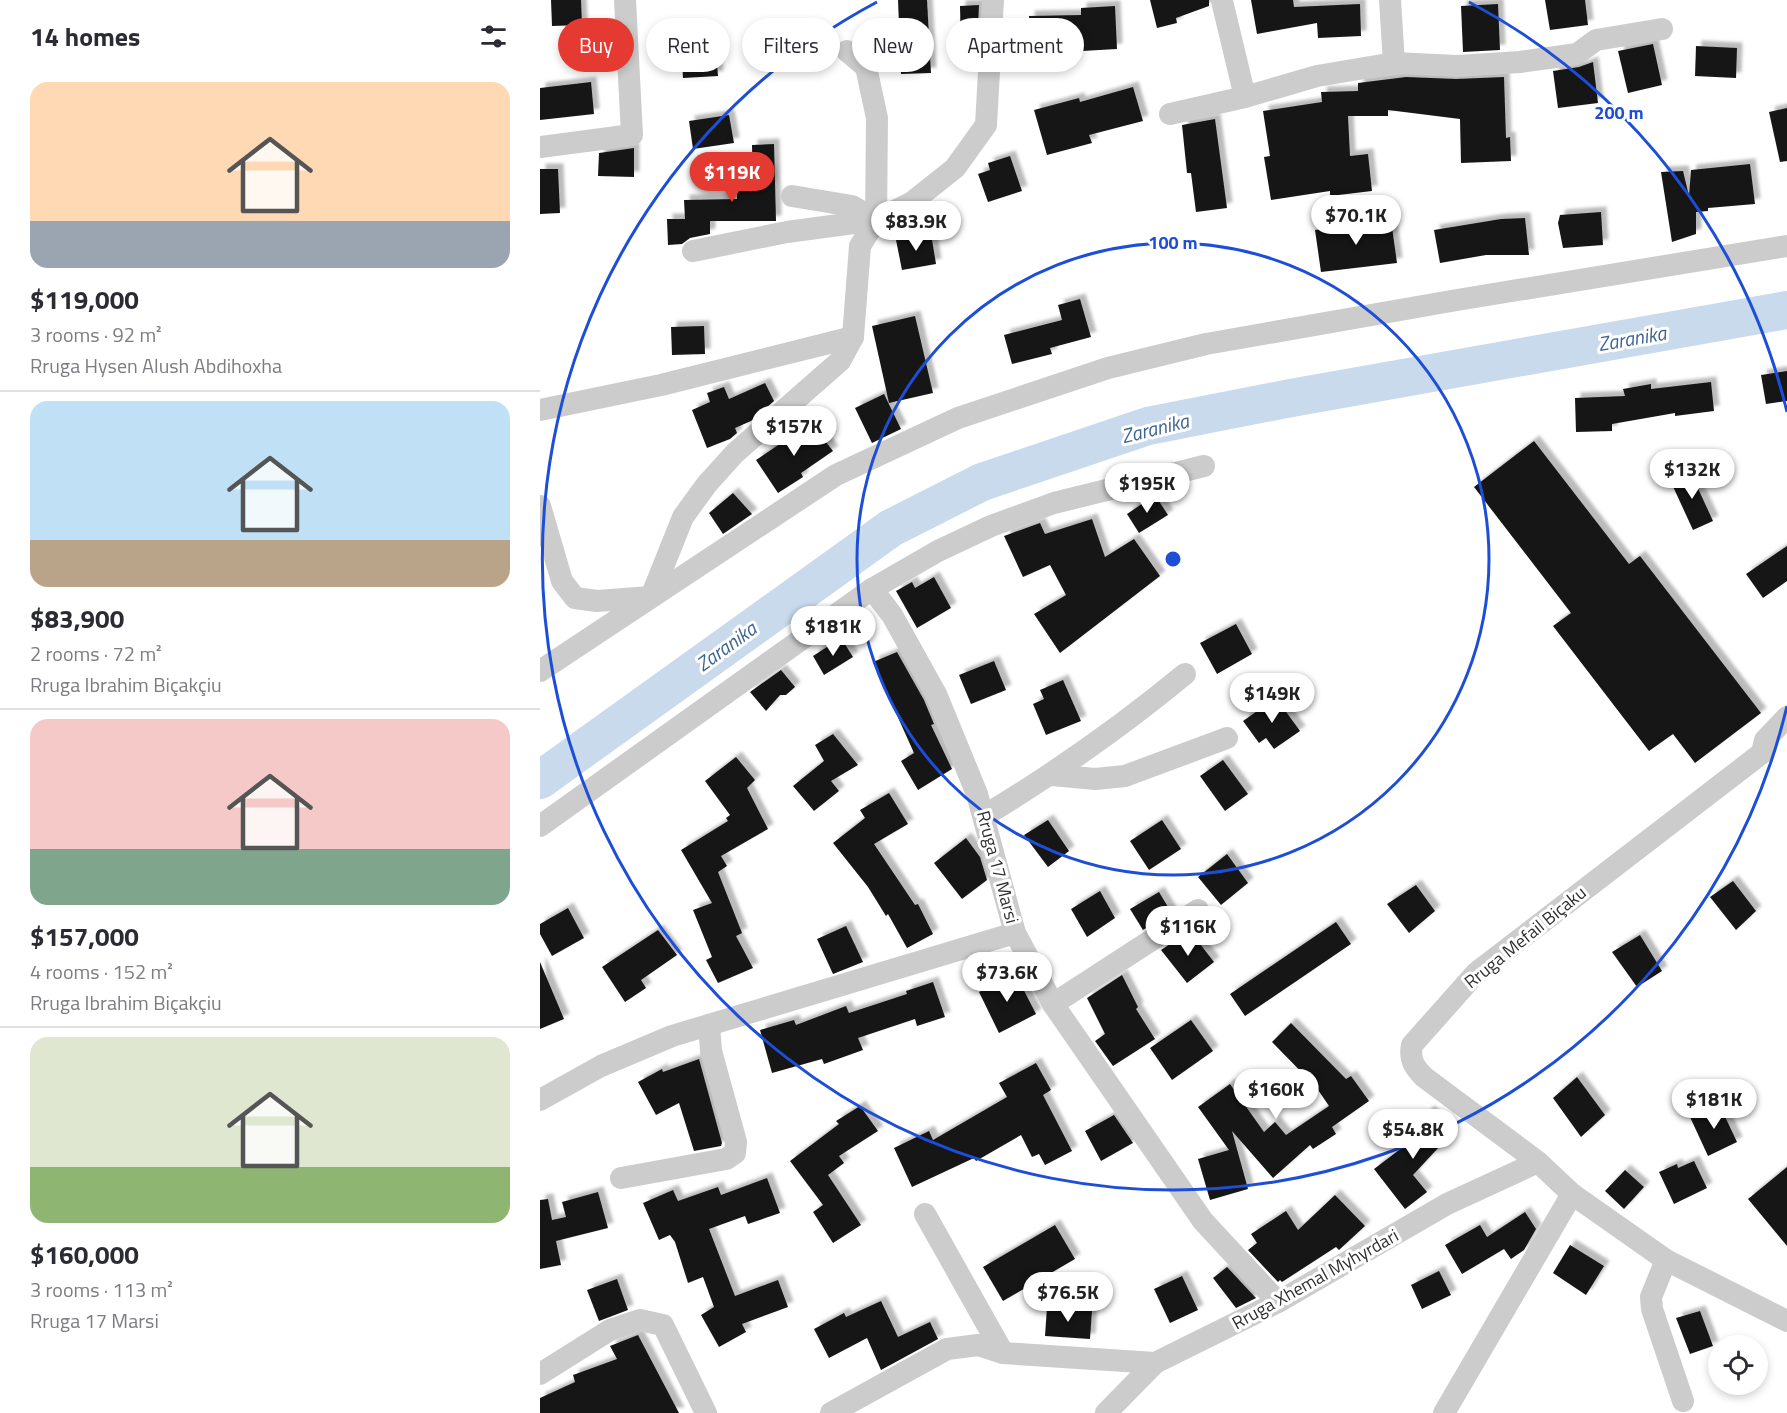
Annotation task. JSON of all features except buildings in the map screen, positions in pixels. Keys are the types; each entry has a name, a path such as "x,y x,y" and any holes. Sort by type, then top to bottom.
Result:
{"street":[{"path":"540,147 632,135 625,0"},
{"path":"693,251 786,232 876,220 911,203 955,168 987,125 993,0"},
{"path":"1390,0 1394,63"},
{"path":"1222,1 1245,97"},
{"path":"1170,114 1245,97 1317,76 1394,63 1457,66 1520,62 1577,54 1596,40 1662,29"},
{"path":"651,597 683,518 707,484 735,453 840,361 853,337 860,246 876,220 877,118 866,67 847,51"},
{"path":"792,196 852,206 876,220"},
{"path":"540,671 836,475 958,418 1108,368 1206,344 1787,246"},
{"path":"540,410 661,385 853,337"},
{"path":"540,826 872,589 938,551 991,526 1054,503 1204,466"},
{"path":"540,506 562,581 575,598 597,601 651,597"},
{"name":"Rruga 17 Marsi","path":"872,589 897,623 936,694 984,816 1015,933 1053,1004 1203,1221 1278,1302"},
{"path":"984,816 1052,775 1137,713 1185,674"},
{"name":"Rruga Mefail Biçaku","path":"1787,717 1765,740 1762,753 1476,973 1412,1045 1411,1060 1424,1077 1538,1162 1572,1194 1666,1260 1787,1321"},
{"path":"1052,775 1095,779 1125,776 1227,738"},
{"path":"1053,1004 1198,909"},
{"path":"540,1100 601,1066 709,1025 806,998 1015,933"},
{"path":"621,1178 726,1159 735,1153 736,1142 711,1051 709,1025"},
{"name":"Rruga Xhemal Myhyrdari","path":"1106,1413 1155,1363 1278,1302 1447,1204 1538,1162"},
{"path":"1444,1413 1572,1194"},
{"path":"926,1214 1003,1353"},
{"path":"1666,1260 1651,1297 1652,1309 1683,1401"},
{"path":"540,1374 610,1330 640,1320 663,1325 706,1413"},
{"path":"831,1413 947,1349 978,1345 1003,1353 1155,1363"}],"waterway":[{"name":"Zaranika","path":"540,780 891,528 982,482 1148,426 1291,398 1787,310"}]}
